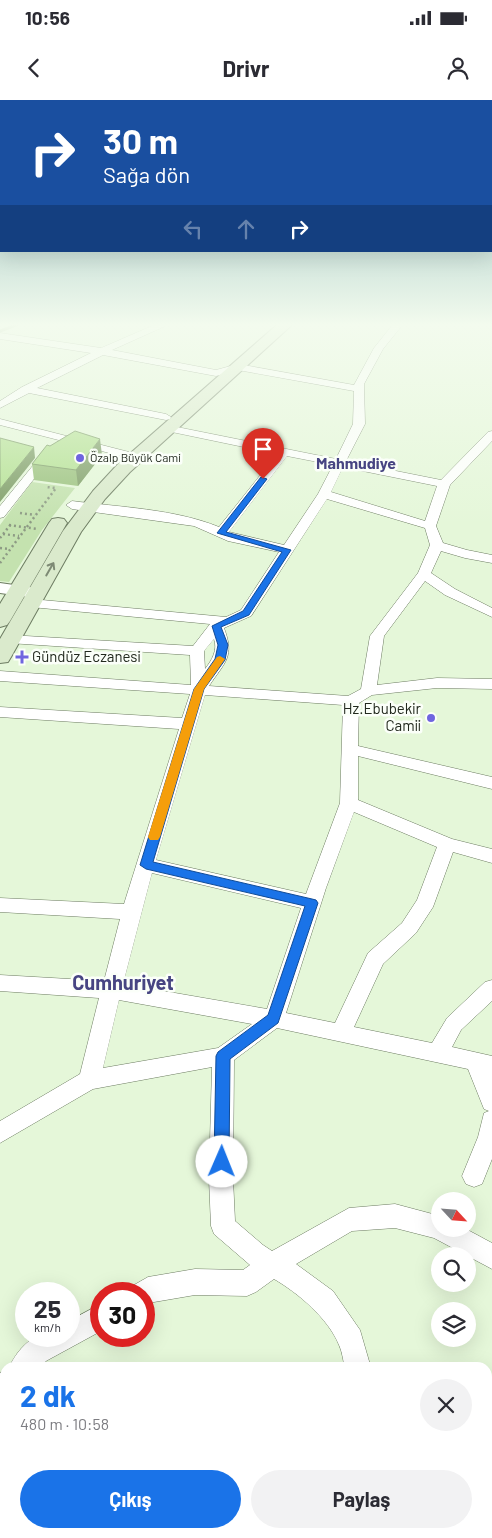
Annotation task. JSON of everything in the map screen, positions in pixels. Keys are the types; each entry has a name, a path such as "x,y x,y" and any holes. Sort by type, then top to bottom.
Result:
{"main road":[{"path":"0,621 8,589 53,530 124,468 199,390"},
{"path":"0,657 72,531 80,507 125,454 209,390"}],"street":[{"path":"0,405 24,390"},
{"path":"31,390 284,452 444,484"},
{"path":"199,689 196,651 222,624 246,613 324,494 359,424 359,390"},
{"path":"0,422 125,454"},
{"path":"368,691 377,636 424,574 437,545 430,526 444,484 492,434"},
{"path":"0,514 42,460 66,439"},
{"path":"221,533 284,452"},
{"path":"324,494 430,526"},
{"path":"80,507 124,511 197,523 221,533 287,550"},
{"path":"437,545 465,554 492,559"},
{"path":"424,574 450,592 492,613"},
{"path":"8,589 34,598 222,624"},
{"path":"89,1080 131,912 188,724 199,689 220,660 223,645 222,624"},
{"path":"10,639 196,651"},
{"path":"0,676 351,701 368,691 437,683 492,684"},
{"path":"0,1133 89,1080 223,1056 274,1018 312,903 349,803 351,701"},
{"path":"0,712 188,724"},
{"path":"350,748 492,783"},
{"path":"349,803 447,844 492,856"},
{"path":"341,1033 375,959 410,928 426,902 447,844"},
{"path":"146,865 312,903"},
{"path":"0,905 131,912"},
{"path":"0,983 110,990 274,1018 484,1064 492,1102"},
{"path":"437,1054 454,1024 492,988"},
{"path":"223,1056 221,1179 223,1226 254,1254 295,1277 324,1300 351,1339 357,1362"},
{"path":"474,1176 490,1137 492,1120"},
{"path":"155,1289 196,1282 247,1283 273,1264 349,1220 395,1216 431,1226"},
{"path":"458,1238 492,1257"},
{"path":"28,1362 37,1352 46,1347"}],"path":[{"path":"0,563 56,488 46,487"},
{"path":"20,513 36,515"},
{"path":"0,524 53,530"},
{"path":"3,534 20,536"},
{"path":"0,548 10,549"}],"green space":[{"path":"32,482 75,488 42,530 9,582 0,581 0,525"}],"building":[{"path":"75,431 100,439 76,470 32,464 47,445 50,446"},
{"path":"0,438 34,447 0,489"}],"slow traffic":[{"path":"154,837 199,689 220,659"}],"place":[{"name":"Özalp Büyük Cami","path":"80,458"},
{"name":"Gündüz Eczanesi","path":"22,657"},
{"name":"Hz.Ebubekir Camii","path":"431,718"}],"district":[{"name":"Mahmudiye","path":"356,463"},
{"name":"Cumhuriyet","path":"123,983"}],"route":[{"path":"222,1162 223,1056 274,1018 312,903 146,865 199,689 220,660 223,645 216,626 246,613 287,550 233,538 221,533 263,479"}]}
